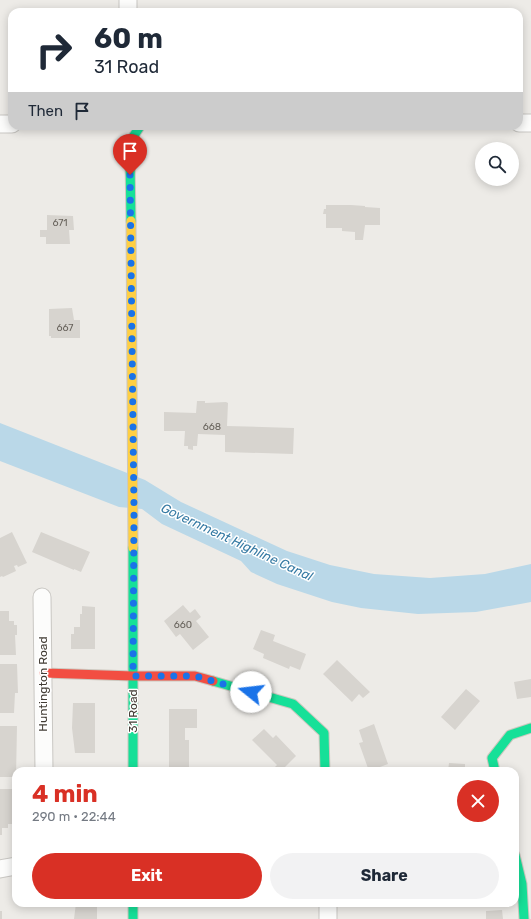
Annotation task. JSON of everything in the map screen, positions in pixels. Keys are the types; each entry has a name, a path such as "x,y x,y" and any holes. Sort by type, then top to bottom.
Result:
{"street":[{"name":"31 Road","path":"133,767 134,510 130,160 132,137 135,130"},
{"name":"Huntington Road","path":"42,597 44,767"},
{"path":"44,673 133,676 195,676 293,704 324,733 325,767"},
{"path":"494,767 492,758 510,735 531,728"},
{"path":"0,869 12,867"},
{"path":"519,872 522,884 524,919"},
{"path":"133,907 134,919"},
{"path":"328,907 328,919"}],"water":[{"name":"Government Highline Canal","path":"0,423 145,480 181,502 287,551 330,565 374,574 430,578 485,574 531,564 531,602 476,612 418,614 361,608 332,602 277,584 251,572 241,561 162,524 142,509 119,507 0,461"}],"building":[{"path":"326,205 351,205 380,208 380,225 365,225 363,240 355,240 355,232 342,231 342,228 326,228 326,214 323,214 324,209 326,209"},
{"path":"47,215 73,216 74,230 69,230 70,244 46,244 46,237 40,237 40,230 47,230"},
{"path":"72,308 74,320 80,320 80,338 51,338 51,336 49,336 49,309"},
{"path":"197,401 205,401 205,403 228,403 227,426 294,428 293,454 225,452 225,435 198,434 197,446 193,446 193,450 188,449 188,446 184,446 185,431 164,431 164,412 196,413"},
{"path":"12,532 27,563 18,567 17,565 14,566 16,571 0,577 0,538"},
{"path":"41,532 90,552 81,572 32,552"},
{"path":"183,605 190,613 195,609 201,617 196,621 209,637 193,650 180,634 176,637 164,621"},
{"path":"82,606 95,607 95,649 71,649 71,634 74,634 74,627 80,627 80,614 82,614"},
{"path":"0,611 9,611 9,621 14,621 14,625 17,625 17,635 15,635 16,655 0,655"},
{"path":"261,630 275,635 273,641 306,654 300,670 290,666 289,669 263,658 264,654 253,649"},
{"path":"337,660 370,692 363,698 359,694 352,702 323,674"},
{"path":"0,664 17,664 18,693 15,693 14,713 0,713"},
{"path":"531,679 531,697 517,699 514,682"},
{"path":"466,689 480,701 455,730 441,717"},
{"path":"73,703 95,703 95,753 75,753 72,728"},
{"path":"169,709 197,709 197,728 185,728 185,740 189,740 189,767 169,767"},
{"path":"374,724 388,764 380,767 368,767 359,743 363,742 359,730"},
{"path":"0,726 17,726 16,767 12,767 12,777 0,777"},
{"path":"264,729 273,738 276,735 296,756 285,767 275,767 277,765 252,740"},
{"path":"449,763 465,764 465,767 448,767"},
{"path":"0,789 12,789 12,824 8,824 8,828 2,828 2,835 0,835"},
{"path":"76,907 97,907 97,919 74,919"},
{"path":"502,910 503,919 486,919 486,911"},
{"path":"0,911 2,911 2,919 0,919"}],"traffic: fast":[{"path":"131,221 130,160 133,137 138,130"},
{"path":"133,548 133,767"},
{"path":"213,681 293,704 324,733 325,767"},
{"path":"494,767 492,758 510,735 531,728"},
{"path":"519,872 522,884 524,919"},
{"path":"133,907 133,919"}],"traffic: slow":[{"path":"131,221 133,548"}],"traffic: jam":[{"path":"44,673 133,676 195,676 213,681"}],"route":[{"path":"130,175 134,510 133,676 195,676 251,692"}]}
